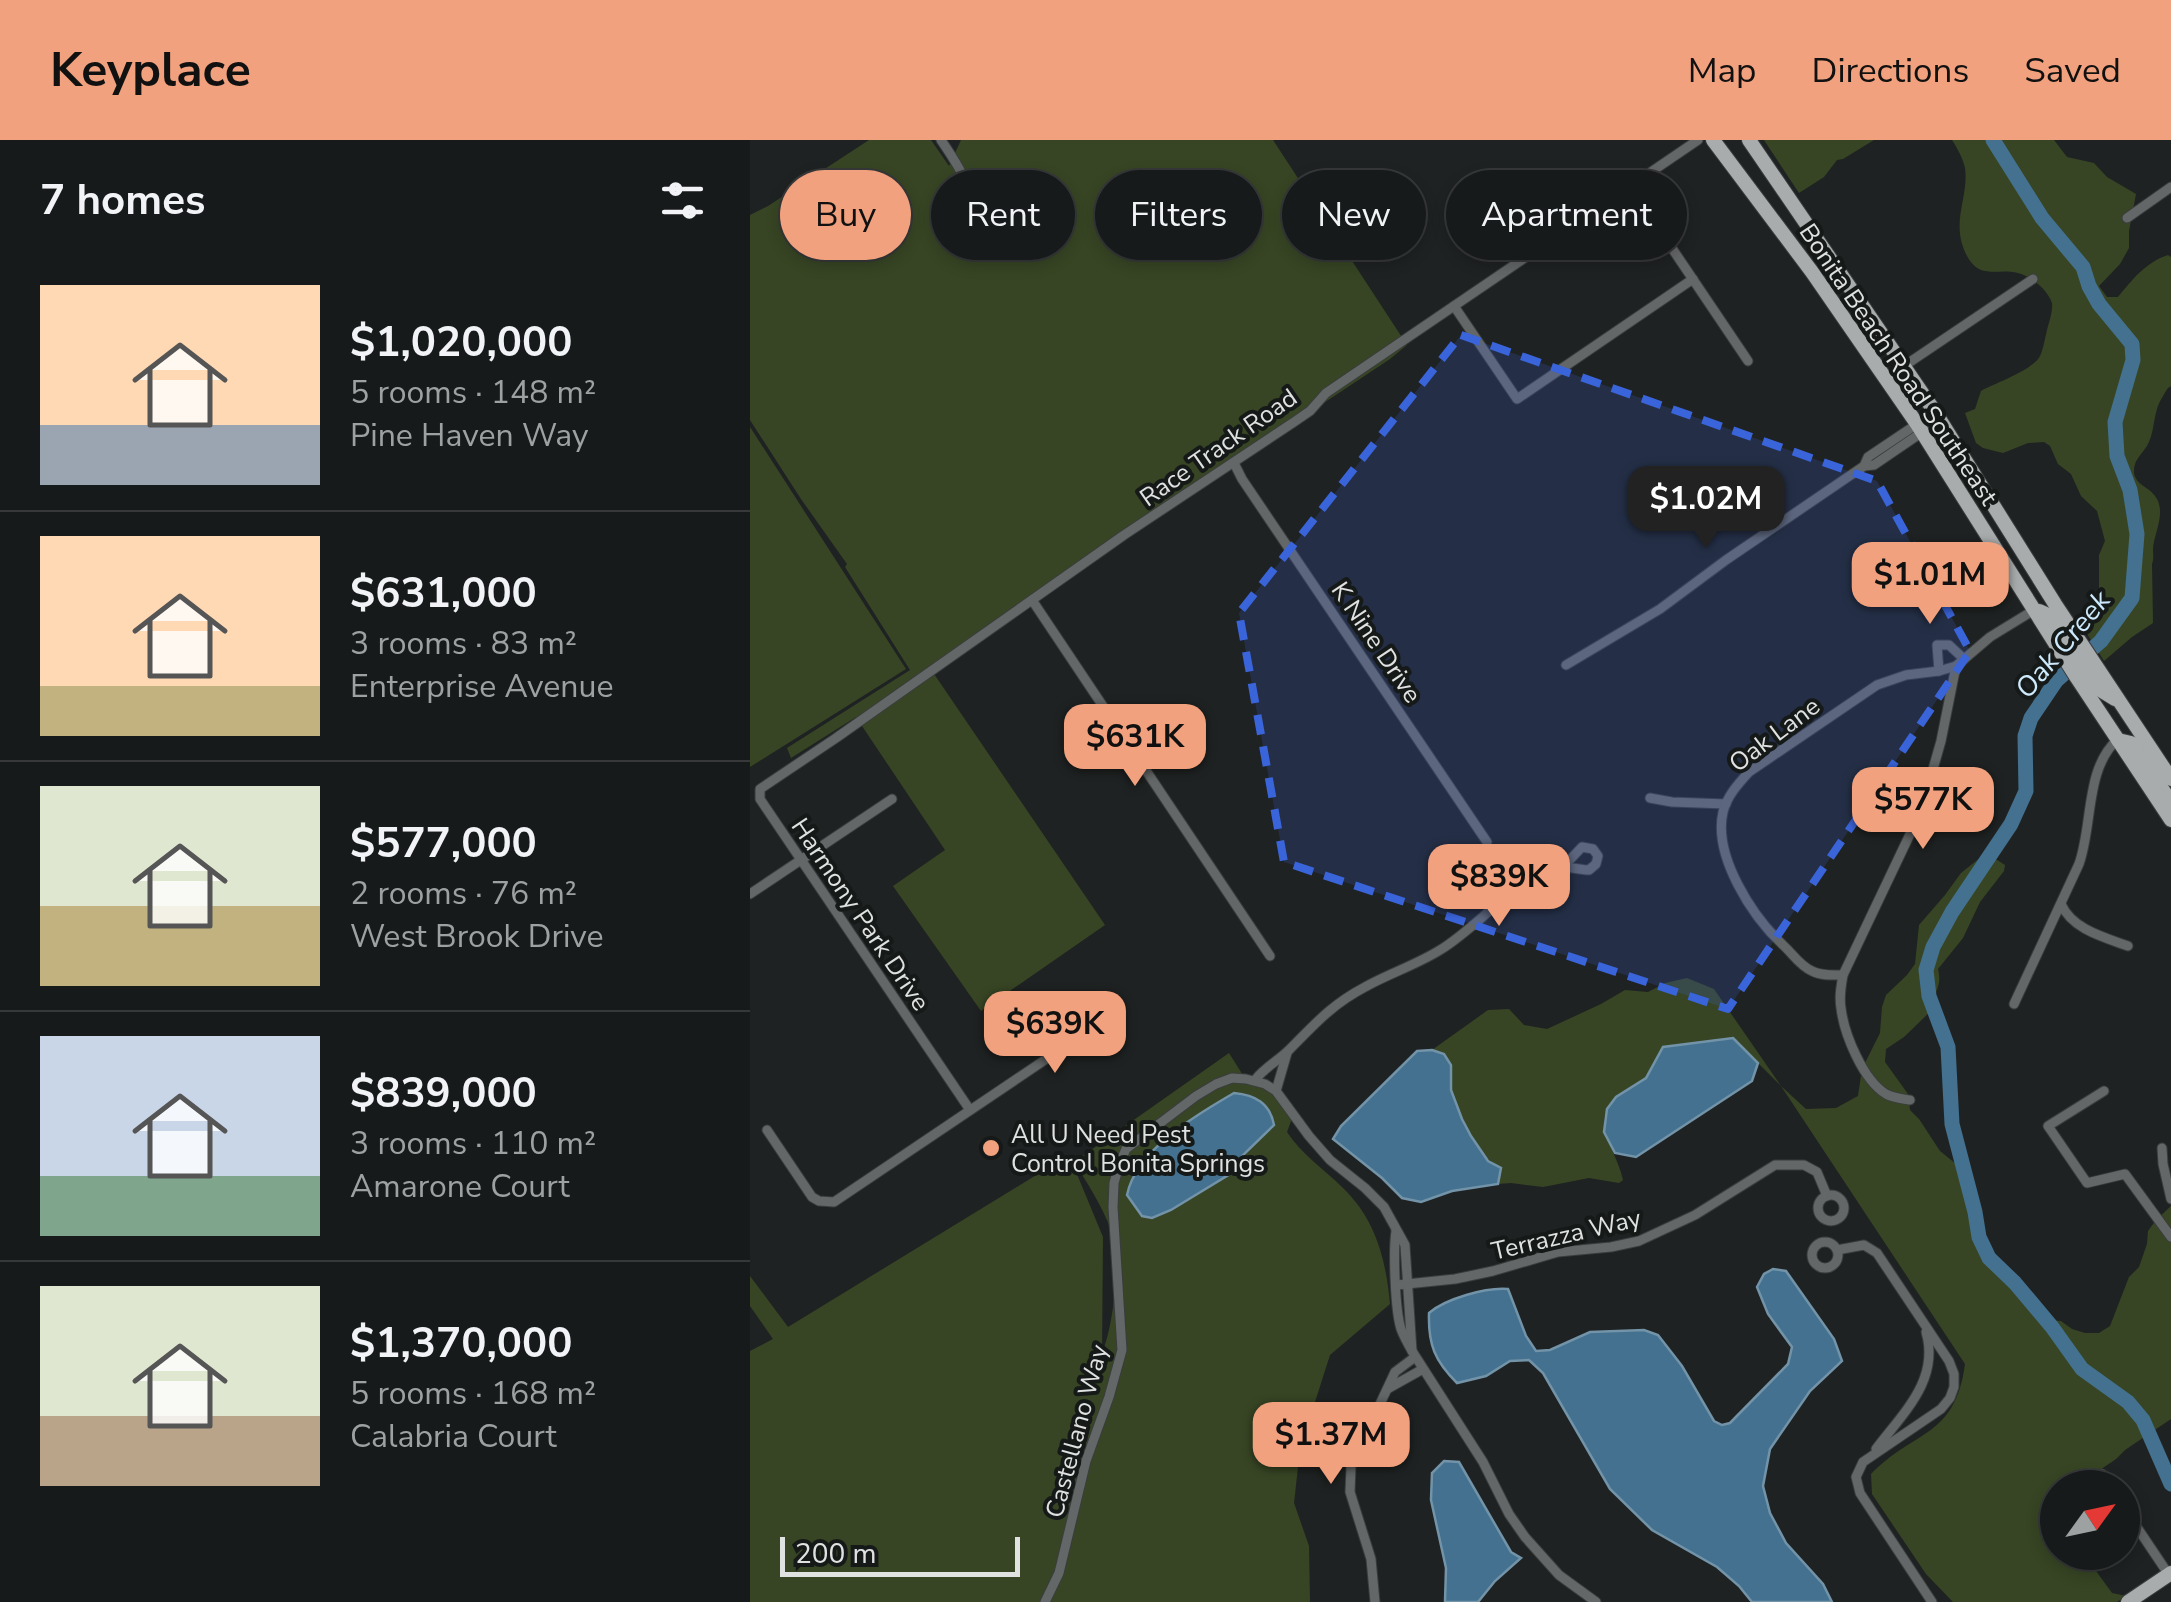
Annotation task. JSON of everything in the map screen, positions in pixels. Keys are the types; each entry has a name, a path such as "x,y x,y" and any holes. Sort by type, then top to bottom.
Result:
{"main road":[{"name":"Bonita Beach Road Southeast","path":"1713,140 1812,272 1920,428 2034,610 2048,615 2087,673 2120,702 2171,779"},
{"name":"Bonita Beach Road Southeast","path":"1749,140 1937,416 2087,673 2117,740 2171,820"},
{"path":"2117,740 2131,743 2171,802"},
{"path":"2128,1602 2170,1574"}],"street":[{"path":"941,140 960,170"},
{"name":"Race Track Road","path":"1654,170 1698,140"},
{"path":"2126,218 2171,187"},
{"name":"Race Track Road","path":"760,789 1310,410 1326,392 1521,260"},
{"path":"1681,260 1748,361"},
{"path":"1454,306 1517,398 1693,278"},
{"path":"1904,366 2033,279"},
{"path":"1566,665 1680,595 1864,466 1868,458 1937,416"},
{"name":"K Nine Drive","path":"1234,463 1487,842"},
{"path":"1032,600 1270,956"},
{"path":"1910,1100 1887,1095 1859,1062 1841,1011 1843,975 1921,810 1960,662 1990,637 2034,610"},
{"path":"1939,672 1937,645 1949,645 1960,662"},
{"name":"Oak Lane","path":"1843,975 1810,971 1764,924 1725,854 1722,824 1726,804 1749,772 1868,689 1906,676 1939,672 1960,662"},
{"path":"2014,1004 2085,848 2100,762 2117,740"},
{"name":"Harmony Park Drive","path":"760,789 760,799 800,861 970,1110"},
{"path":"1650,798 1726,804"},
{"path":"750,894 892,799"},
{"path":"1562,867 1520,886 1470,930 1424,960 1346,998 1255,1080 1276,1090 1330,1160 1384,1207 1396,1229 1394,1244 1402,1284 1398,1318 1402,1332 1483,1462 1508,1514 1560,1575 1596,1602"},
{"path":"2061,904 2067,918 2128,946"},
{"path":"766,1130 812,1197 834,1202 1116,1012"},
{"path":"1276,1090 1286,1053"},
{"name":"Castellano Way","path":"1045,1602 1060,1573 1086,1461 1122,1350 1113,1207 1119,1164 1126,1148 1216,1084 1232,1078 1255,1080"},
{"path":"2104,1090 2048,1126 2087,1183 2125,1174 2171,1237"},
{"path":"2162,1148 2171,1199"},
{"name":"Terrazza Way","path":"1402,1284 1455,1279 1558,1252 1639,1241 1695,1216 1774,1165 1804,1165 1818,1172 1827,1196"},
{"path":"1837,1250 1858,1245 1873,1249 1949,1361 1955,1380 1950,1398 1932,1416 1872,1455 1860,1466 1856,1477 1858,1488 1932,1602"},
{"path":"1872,1455 1923,1384 1930,1366 1930,1345 1923,1323"},
{"path":"1376,1602 1374,1570 1354,1508 1350,1478 1354,1455 1395,1372 1414,1354"},
{"path":"1388,1388 1422,1369"},
{"path":"1910,1402 1932,1416"},
{"path":"2140,1531 2170,1574"}],"highlighted area":[{"path":"1461,335 1877,481 1970,651 1728,1009 1284,862 1239,613"}],"green space":[{"path":"869,140 931,140 949,166 961,140 1273,140 1293,170 1282,170 1282,260 1351,260 1407,345 930,668 1105,925 981,1011 893,886 945,850 856,717 791,758 787,748 910,670 845,567 847,564 750,420 750,215 780,198 780,260 911,260 911,170 823,170"},
{"path":"1764,140 1874,140 1837,160 1824,177 1799,193"},
{"path":"1952,140 2054,140 2067,157 2094,163 2107,177 2136,194 2129,248 2099,286 2107,297 2118,297 2146,267 2160,258 2171,257 2171,386 2159,404 2149,441 2134,469 2137,480 2155,496 2160,509 2152,564 2153,623 2104,661 2084,629 2099,611 2099,555 2105,541 2097,511 2081,496 2071,474 2058,464 2050,446 2044,442 2028,443 2003,453 1983,448 1976,443 1965,413 1975,409 1981,391 2036,361 2052,305 2043,289 2028,277 1988,272 1970,261 1960,229 1965,168"},
{"path":"750,427 906,669 750,767"},
{"path":"1981,857 1994,858 2005,865 2004,871 1980,902 1963,938 1938,969 1934,1008 1886,1049 1885,1062 1908,1094 1910,1110 1940,1151 1968,1179 1984,1241 2037,1313 2049,1320 2061,1321 2085,1333 2099,1333 2110,1326 2129,1277 2139,1267 2148,1231 2171,1206 2171,1419 2100,1470 2040,1470 2040,1570 2095,1570 2112,1593 2126,1596 2117,1602 1953,1602 1926,1574 1872,1494 1871,1474 1931,1430 1952,1406 1965,1364 1781,1086 1806,1109 1836,1108 1858,1096 1862,1069 1880,1033 1886,995 1915,964 1919,925 1961,873"},
{"path":"1687,978 1714,989 1781,1086 1733,1038 1664,1047 1650,1072 1607,1109 1606,1134 1623,1180 1619,1183 1589,1178 1543,1187 1498,1184 1501,1168 1476,1145 1458,1113 1451,1088 1451,1065 1432,1050 1488,1010 1509,1009 1524,1025 1547,1029 1625,990 1648,992"},
{"path":"1229,1053 1246,1080 1274,1092 1294,1113 1287,1132 1364,1213 1382,1256 1388,1288 1390,1304 1330,1355 1300,1449 1294,1503 1309,1546 1310,1602 750,1602 750,1351 773,1339 750,1306 750,1276 788,1327 1069,1155 1103,1237 1102,1353 1115,1292 1114,1242 1103,1212 1074,1162"}],"water":[{"path":"1733,1038 1758,1063 1752,1081 1636,1157 1615,1153 1604,1132 1607,1109 1616,1097 1646,1078 1663,1047"},
{"path":"1417,1051 1444,1054 1451,1065 1451,1090 1471,1136 1488,1161 1501,1168 1498,1184 1452,1191 1421,1202 1402,1198 1333,1139 1341,1126"},
{"path":"1234,1093 1260,1102 1269,1111 1274,1125 1242,1156 1230,1174 1171,1210 1152,1218 1142,1216 1127,1195 1142,1163 1170,1135"},
{"path":"1773,1269 1786,1271 1834,1339 1842,1361 1810,1391 1770,1449 1763,1486 1770,1513 1786,1543 1823,1584 1832,1602 1752,1602 1717,1567 1652,1530 1610,1489 1543,1373 1529,1360 1510,1361 1486,1376 1457,1383 1438,1360 1430,1334 1429,1313 1436,1308 1478,1292 1499,1289 1508,1289 1536,1351 1550,1350 1590,1332 1644,1330 1658,1335 1682,1366 1714,1421 1722,1425 1730,1423 1788,1364 1792,1347 1768,1314 1757,1287 1764,1274"},
{"path":"1444,1461 1459,1462 1511,1552 1521,1558 1478,1602 1445,1602 1446,1568 1431,1500 1432,1473"}],"waterway":[{"name":"Oak Creek","path":"1993,140 2042,218 2083,267 2099,304 2132,344 2133,360 2115,422 2117,456 2130,490 2137,534 2132,598 2101,641 2056,681 2031,718 2025,736 2026,791 2011,824 1933,947 1926,970 1929,996 1948,1047 1952,1124 1979,1237 1989,1258 2052,1327 2082,1369 2128,1402 2143,1420 2171,1484"}],"place":[{"name":"All U Need Pest Control Bonita Springs","path":"991,1148"}]}
